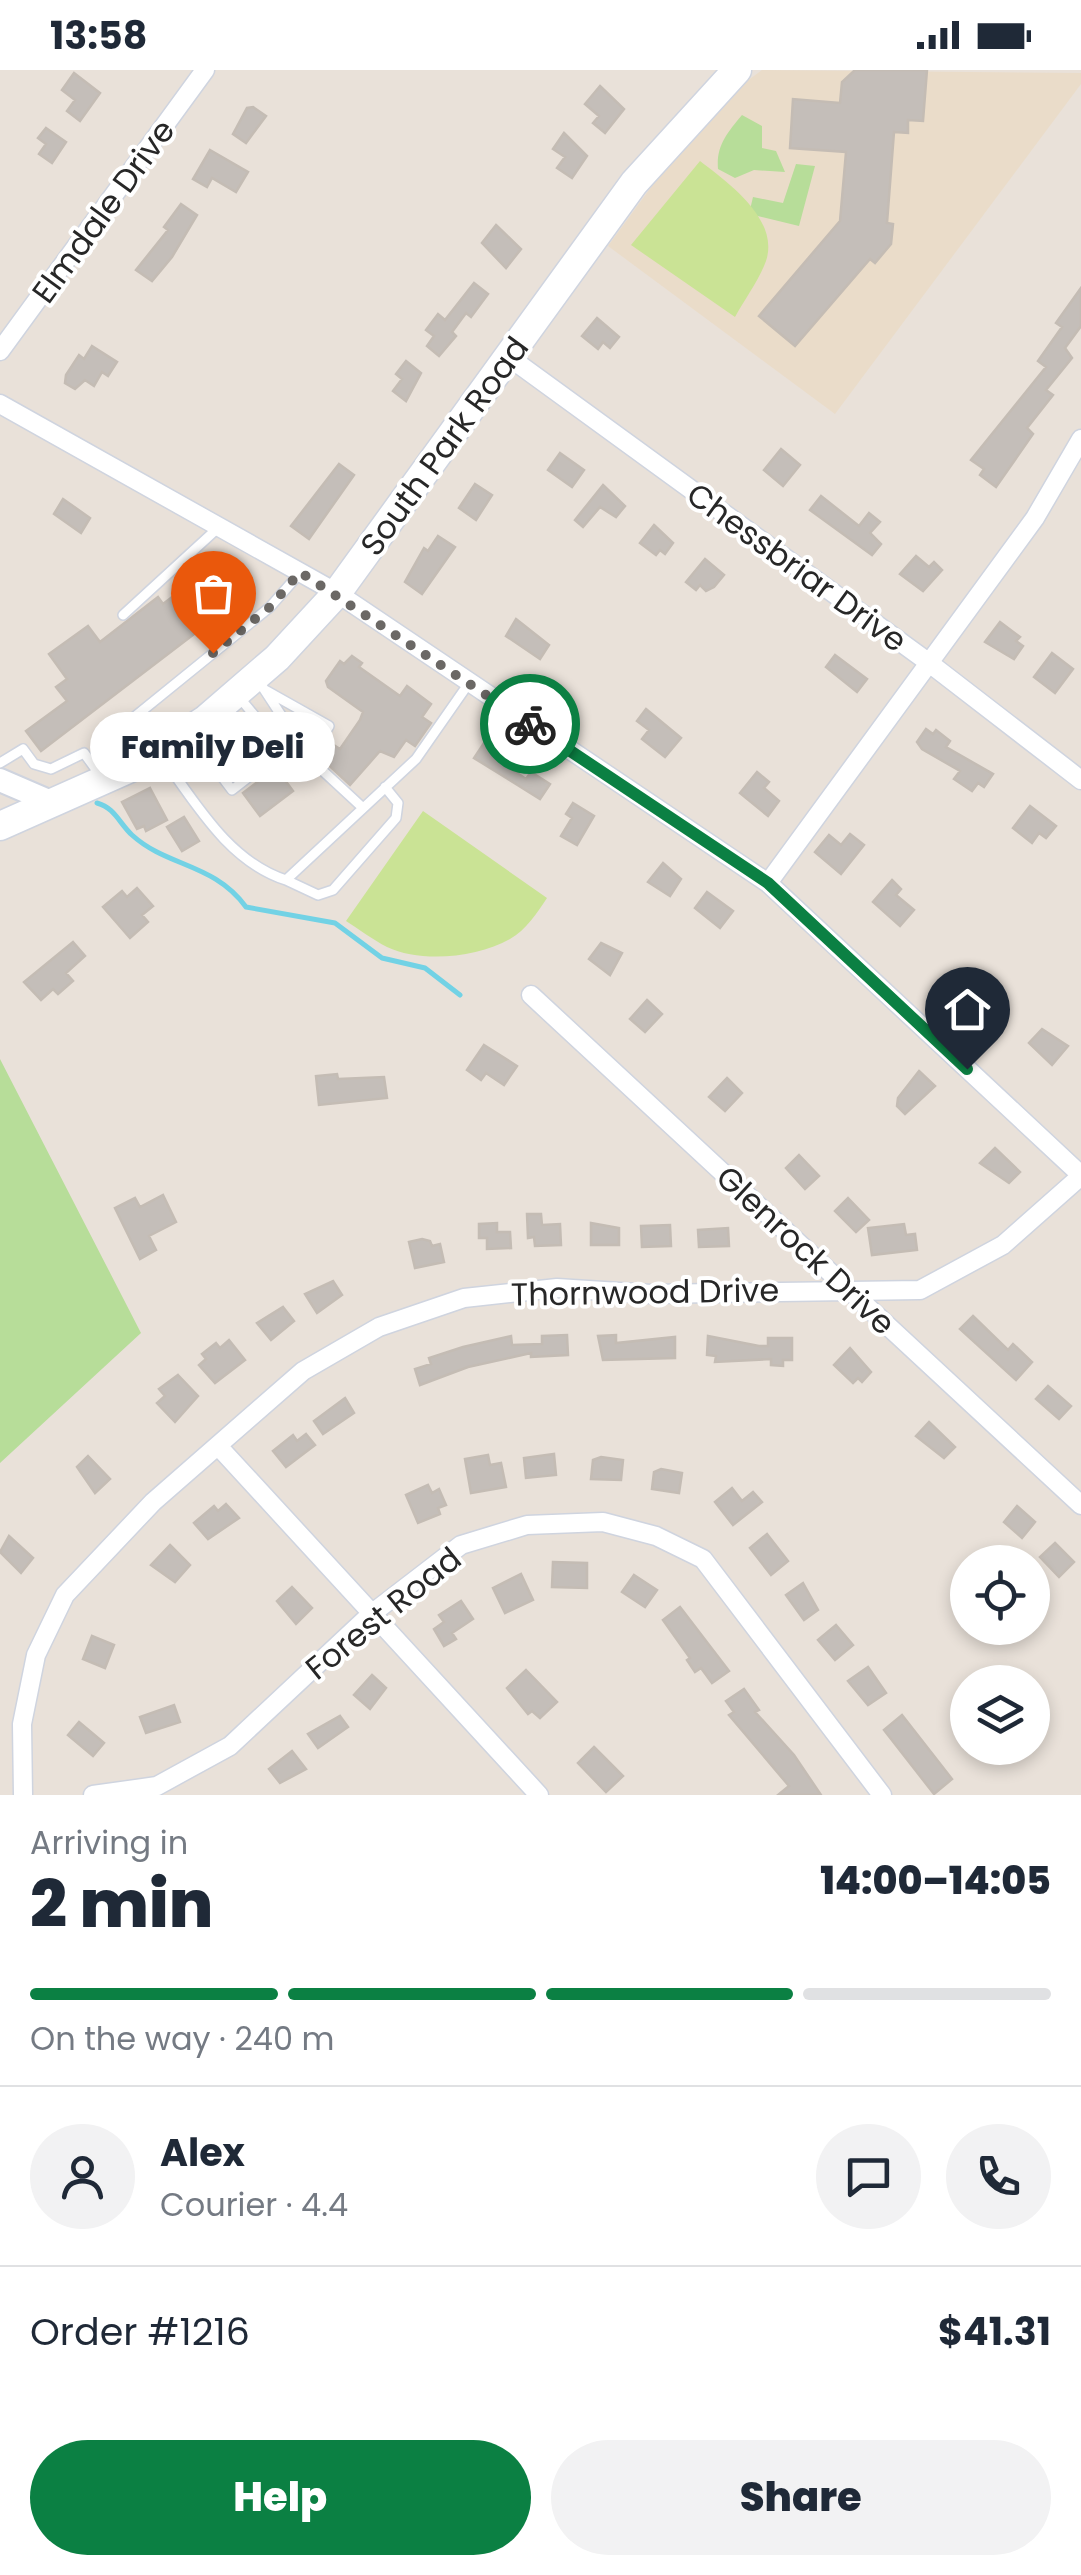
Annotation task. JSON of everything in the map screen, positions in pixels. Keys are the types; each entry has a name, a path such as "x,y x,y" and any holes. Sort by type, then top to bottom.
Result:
{"main road":[{"name":"South Park Road","path":"0,826 104,781 146,758 253,687 338,593 634,183 737,70"}],"street":[{"name":"Elmdale Drive","path":"0,351 206,70"},
{"name":"Chessbriar Drive","path":"509,357 928,662 1081,780"},
{"path":"0,404 338,593 768,883 1081,1176"},
{"path":"768,883 1035,518 1081,439"},
{"path":"0,780 51,802"},
{"name":"Glenrock Drive","path":"531,995 1081,1505"},
{"name":"Thornwood Drive","path":"23,1795 22,1724 36,1654 66,1595 153,1502 303,1371 378,1327 464,1298 557,1288 651,1294 920,1290 1003,1245 1081,1176"},
{"path":"219,1447 539,1795"},
{"name":"Forest Road","path":"92,1795 157,1786 230,1746 370,1615 461,1545 528,1524 603,1522 656,1536 702,1559 882,1795"}],"lane":[{"path":"123,615 220,527"},
{"path":"300,572 270,607 127,722 122,740 146,758 253,865 318,895 333,890 396,818 398,804 385,787"},
{"path":"286,880 416,760 469,683"},
{"path":"188,731 232,790 283,750 253,687"},
{"path":"253,687 309,758 363,808"},
{"path":"253,687 328,726 309,758"},
{"path":"0,764 23,749 34,764 51,770 84,753 104,781"}],"shaded area":[{"path":"762,70 1081,73 1081,84 835,414 608,246 671,160 739,87"}],"green space":[{"path":"742,115 762,126 762,148 776,151 785,172 754,170 735,178 718,169 721,147"},
{"path":"700,161 748,203 765,231 766,261 735,317 631,245"},
{"path":"796,164 815,166 799,226 749,214 753,197 783,203"},
{"path":"423,811 547,898 516,935 481,951 432,957 387,947 346,921"},
{"path":"0,1059 141,1333 0,1463"}],"building":[{"path":"855,70 927,70 923,121 908,120 908,133 894,132 887,223 893,224 891,244 875,263 870,259 795,346 759,316 840,221 846,152 790,148 793,99 840,103 842,82"},
{"path":"74,73 100,93 80,121 67,111 75,100 62,90"},
{"path":"600,86 624,109 605,133 593,123 599,116 585,104"},
{"path":"253,107 266,116 246,143 233,134 247,108"},
{"path":"46,128 66,142 52,163 39,154 46,144 38,138"},
{"path":"564,133 587,156 572,178 557,168 565,157 553,149"},
{"path":"210,150 248,172 236,192 212,178 207,187 193,179"},
{"path":"181,204 197,215 172,257 152,281 136,270 168,230 164,227"},
{"path":"496,225 521,249 506,268 482,243"},
{"path":"474,283 488,294 471,317 466,313 452,332 456,336 439,356 427,346 434,336 426,330 438,314 445,320"},
{"path":"1081,288 1081,326 1065,348 1072,358 1046,390 1053,395 1027,428 1033,434 996,487 980,475 984,469 971,460 1046,367 1038,361 1062,327 1056,323"},
{"path":"597,318 619,337 610,348 603,342 598,349 582,336"},
{"path":"92,346 117,362 108,376 102,372 94,386 85,380 75,389 65,383 66,375 79,355 84,359"},
{"path":"406,361 421,373 406,401 393,391 402,379 396,374"},
{"path":"781,449 800,465 783,486 764,470"},
{"path":"560,453 584,470 572,487 548,470"},
{"path":"339,464 354,475 309,539 291,526"},
{"path":"475,484 492,495 476,520 459,508"},
{"path":"603,485 625,506 616,517 600,507 583,527 575,520"},
{"path":"821,496 859,526 869,513 880,522 870,533 881,544 872,555 810,510"},
{"path":"63,499 90,518 81,533 54,514"},
{"path":"654,525 673,543 665,554 660,550 656,555 640,543"},
{"path":"438,536 455,547 422,594 405,582 424,548 428,551"},
{"path":"916,556 929,567 934,562 942,570 923,591 900,574"},
{"path":"705,559 724,575 714,587 706,591 700,585 696,590 686,582"},
{"path":"219,561 243,592 240,599 41,751 26,731 67,701 56,687 67,679 49,654 88,626 100,642 158,597 163,604"},
{"path":"516,619 549,645 540,659 506,636"},
{"path":"1000,622 1020,637 1016,641 1023,646 1014,659 985,642"},
{"path":"1052,653 1073,669 1055,693 1034,677"},
{"path":"835,655 867,679 857,692 826,667"},
{"path":"352,656 362,663 359,667 400,696 407,686 431,704 422,717 431,723 415,746 406,740 394,757 380,751 350,785 321,758 332,744 340,749 363,712 328,687 326,681 340,661 344,664"},
{"path":"646,709 681,738 665,757 642,739 649,730 637,721"},
{"path":"253,727 264,740 227,770 217,756"},
{"path":"926,729 933,734 936,730 950,741 946,747 993,774 984,787 978,783 972,791 954,779 960,771 922,749 917,742"},
{"path":"486,740 506,754 501,762 526,779 531,772 550,784 540,799 474,758"},
{"path":"276,768 293,791 260,816 243,793"},
{"path":"757,772 769,782 764,788 779,801 768,816 740,793"},
{"path":"150,788 167,820 146,831 144,826 137,829 122,802"},
{"path":"573,803 594,816 577,845 561,836 572,818 566,814"},
{"path":"1030,806 1056,826 1046,838 1039,833 1032,843 1013,828"},
{"path":"184,817 199,841 182,851 167,827"},
{"path":"850,834 864,845 841,874 815,852 829,835 841,845"},
{"path":"663,863 681,879 670,896 648,882"},
{"path":"892,880 901,889 896,895 914,910 900,926 873,902"},
{"path":"137,888 153,906 142,915 148,922 130,938 103,907 122,891 127,897"},
{"path":"707,892 733,911 720,928 695,908"},
{"path":"73,942 85,956 66,973 73,981 58,994 53,989 41,1000 24,982"},
{"path":"601,943 622,953 610,975 589,959"},
{"path":"647,1000 662,1014 645,1032 630,1019"},
{"path":"1042,1029 1068,1046 1052,1065 1029,1043"},
{"path":"484,1045 517,1066 504,1085 486,1073 481,1080 467,1070"},
{"path":"919,1071 935,1086 905,1114 897,1106 898,1098"},
{"path":"337,1074 338,1079 384,1077 387,1098 319,1105 316,1076"},
{"path":"727,1078 742,1093 725,1111 709,1097"},
{"path":"995,1148 1020,1172 1009,1183 980,1163"},
{"path":"799,1155 819,1176 805,1189 786,1168"},
{"path":"163,1195 176,1222 149,1236 156,1250 140,1259 115,1208 135,1198 140,1207"},
{"path":"848,1198 869,1220 856,1232 835,1211"},
{"path":"527,1214 541,1214 542,1225 560,1224 561,1245 535,1246 534,1237 528,1238"},
{"path":"497,1223 497,1232 510,1232 511,1248 487,1249 487,1238 479,1238 479,1224"},
{"path":"591,1223 619,1228 619,1245 591,1245"},
{"path":"904,1224 906,1235 915,1234 917,1250 872,1255 868,1228"},
{"path":"670,1225 671,1246 642,1247 641,1226"},
{"path":"728,1228 729,1246 699,1247 698,1230"},
{"path":"422,1239 432,1246 440,1244 444,1262 415,1268 409,1242"},
{"path":"333,1281 342,1295 317,1313 305,1294"},
{"path":"283,1307 294,1321 271,1340 257,1323"},
{"path":"973,1316 1008,1350 1013,1344 1032,1362 1016,1380 960,1329"},
{"path":"567,1335 568,1355 531,1357 531,1353 468,1367 420,1385 415,1369 431,1364 429,1358 511,1336 512,1345 542,1344 542,1336"},
{"path":"616,1335 616,1343 675,1337 675,1358 603,1360 598,1336"},
{"path":"708,1336 759,1346 768,1346 768,1338 792,1338 792,1360 783,1360 783,1366 771,1365 771,1359 715,1362 716,1356 707,1355"},
{"path":"229,1340 245,1360 215,1383 199,1365 206,1359 202,1354 216,1343 220,1348"},
{"path":"850,1348 871,1372 862,1382 858,1378 853,1383 834,1365"},
{"path":"178,1375 198,1396 175,1422 157,1403 165,1396 159,1389"},
{"path":"1048,1386 1071,1406 1059,1419 1036,1399"},
{"path":"345,1398 354,1413 323,1434 314,1421"},
{"path":"929,1422 955,1447 944,1458 916,1436"},
{"path":"306,1434 315,1445 286,1467 273,1451 293,1435 297,1441"},
{"path":"554,1454 556,1475 526,1478 524,1458"},
{"path":"488,1455 490,1465 501,1463 506,1487 471,1493 465,1459"},
{"path":"88,1456 110,1479 95,1493 77,1467"},
{"path":"593,1460 623,1460 621,1480 591,1479"},
{"path":"661,1469 682,1473 679,1493 652,1489 654,1472"},
{"path":"428,1485 432,1493 439,1489 446,1505 438,1508 440,1514 418,1523 406,1495"},
{"path":"732,1488 742,1501 753,1492 762,1502 733,1525 715,1502"},
{"path":"226,1504 239,1518 208,1539 194,1523 214,1506 218,1511"},
{"path":"1017,1506 1035,1522 1022,1538 1004,1522"},
{"path":"767,1534 788,1561 771,1575 750,1548"},
{"path":"9,1536 33,1558 21,1573 0,1552"},
{"path":"1055,1543 1074,1562 1059,1577 1050,1568 1050,1548"},
{"path":"170,1545 190,1565 175,1582 151,1565"},
{"path":"553,1562 587,1563 587,1588 552,1587"},
{"path":"521,1574 533,1600 505,1613 493,1588"},
{"path":"634,1575 657,1590 645,1607 622,1592"},
{"path":"803,1583 818,1610 804,1620 786,1595"},
{"path":"292,1587 312,1608 296,1624 277,1601"},
{"path":"461,1601 473,1619 452,1633 456,1639 444,1646 434,1629 444,1622 439,1615"},
{"path":"680,1607 729,1671 712,1683 701,1668 695,1672 687,1660 690,1658 663,1620"},
{"path":"836,1625 853,1645 835,1660 818,1640"},
{"path":"92,1636 114,1645 105,1668 83,1659"},
{"path":"868,1667 886,1693 868,1705 848,1681"},
{"path":"526,1670 557,1702 540,1718 532,1711 528,1714 507,1688"},
{"path":"372,1675 386,1688 370,1709 354,1695"},
{"path":"744,1689 759,1710 755,1712 794,1755 821,1795 778,1795 789,1786 729,1715 734,1712 726,1701"},
{"path":"174,1705 180,1722 146,1733 140,1717"},
{"path":"902,1715 952,1779 934,1794 884,1730"},
{"path":"340,1716 348,1727 318,1748 308,1734"},
{"path":"79,1722 104,1743 93,1756 68,1735"},
{"path":"594,1747 623,1776 606,1792 578,1763"},
{"path":"292,1751 306,1769 280,1783 269,1769"}],"waterway":[{"path":"97,803 113,812 146,845 220,882 246,907 335,923 382,958 425,968 460,995"}],"way so far":[{"path":"213,653 270,607 300,572 338,593 530,724"}],"place":[{"name":"Family Deli","path":"213,653"}],"route":[{"path":"530,724 768,883 967,1069"}]}
